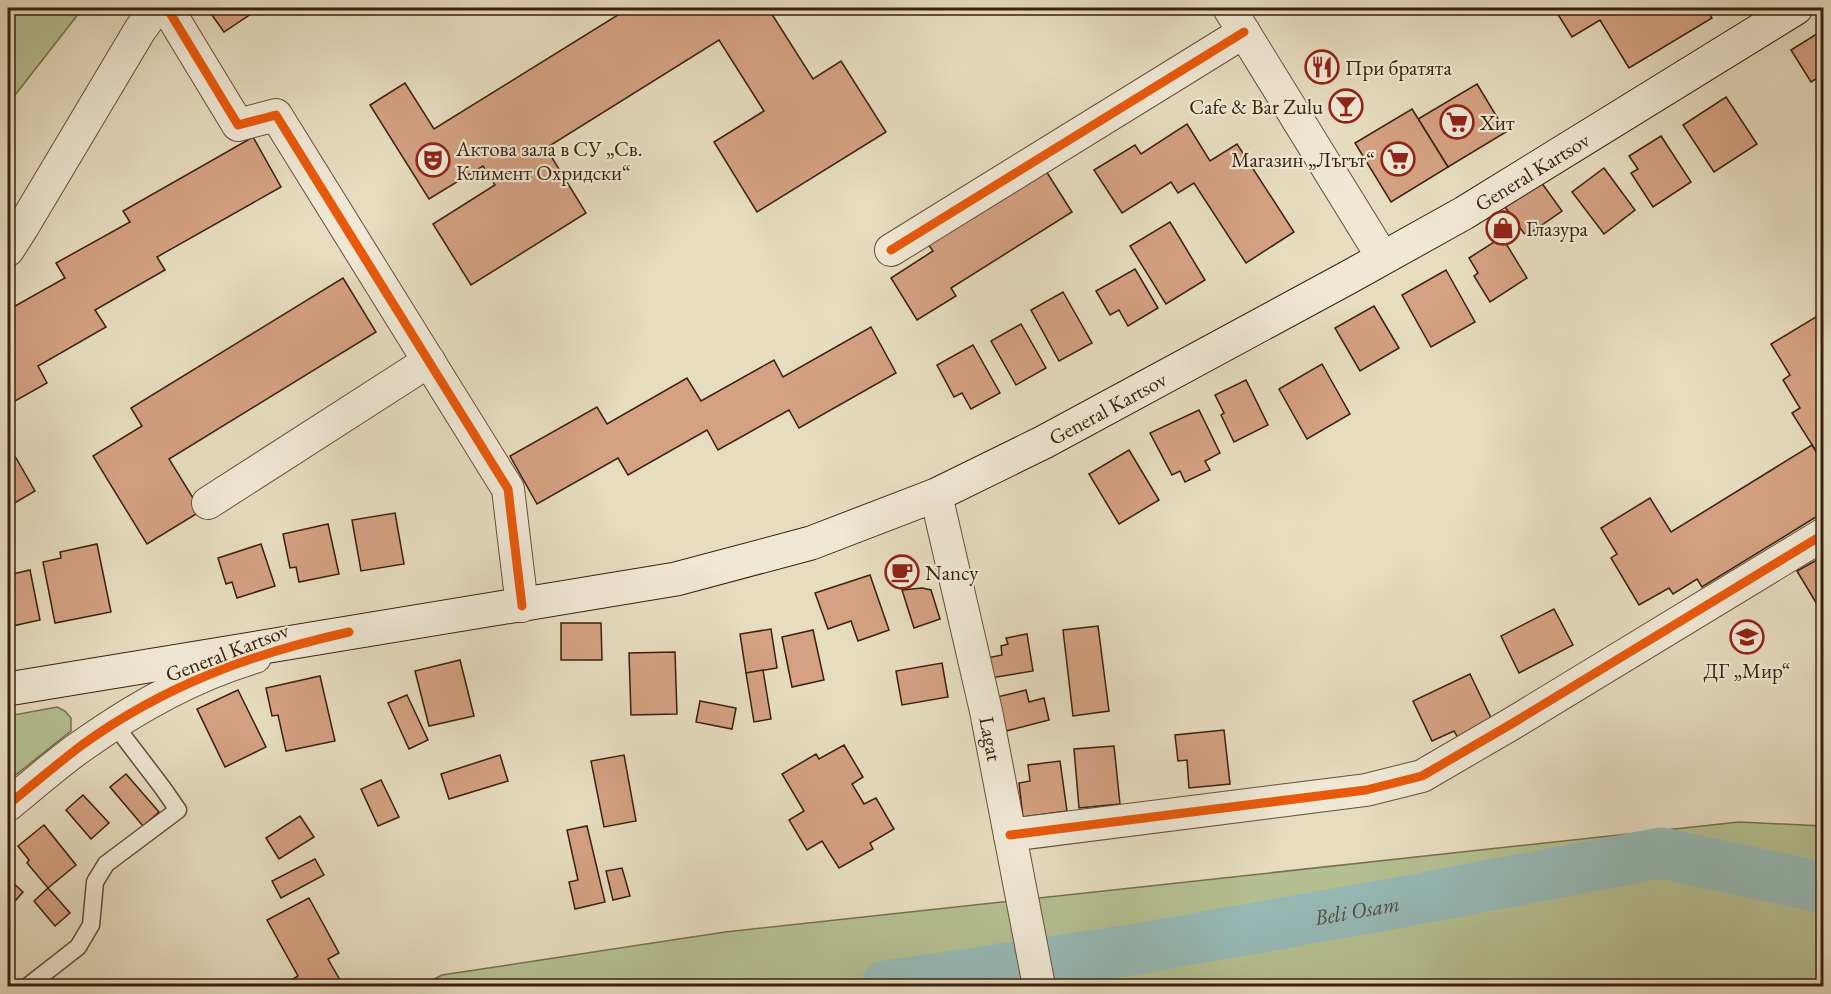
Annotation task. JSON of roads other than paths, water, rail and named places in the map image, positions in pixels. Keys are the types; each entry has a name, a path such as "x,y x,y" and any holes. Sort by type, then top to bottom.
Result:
{"main road":[{"name":"General Kartsov","path":"8,689 676,579 811,543 936,495 1044,442 1383,258 1474,207 1796,8"}],"street":[{"path":"8,250 140,30 156,8"},
{"path":"167,8 238,125 276,115 508,489 522,606"},
{"path":"891,250 1234,14 1383,258"},
{"path":"208,503 429,361"},
{"name":"Lagat","path":"936,495 986,711 1039,987"},
{"path":"1010,835 1366,790 1422,776 1824,534"},
{"name":"General Kartsov","path":"8,805 82,745 156,699 246,659 349,632"}],"lane":[{"path":"28,987 78,947 91,926 95,882 106,864 178,810 114,724"}],"waterway":[{"name":"Beli Osam","path":"886,986 1125,951 1661,853 1824,888"}],"place":[{"name":"При братята","path":"1322,67"},
{"name":"Cafe & Bar Zulu","path":"1346,106"},
{"name":"Хит","path":"1457,122"},
{"name":"Магазин „Лъгът“","path":"1398,159"},
{"name":"Актова зала в СУ „Св. Климент Охридски“","path":"433,160"},
{"name":"Глазура","path":"1503,228"},
{"name":"Nancy","path":"902,572"},
{"name":"ДГ „Мир“","path":"1747,637"}]}
